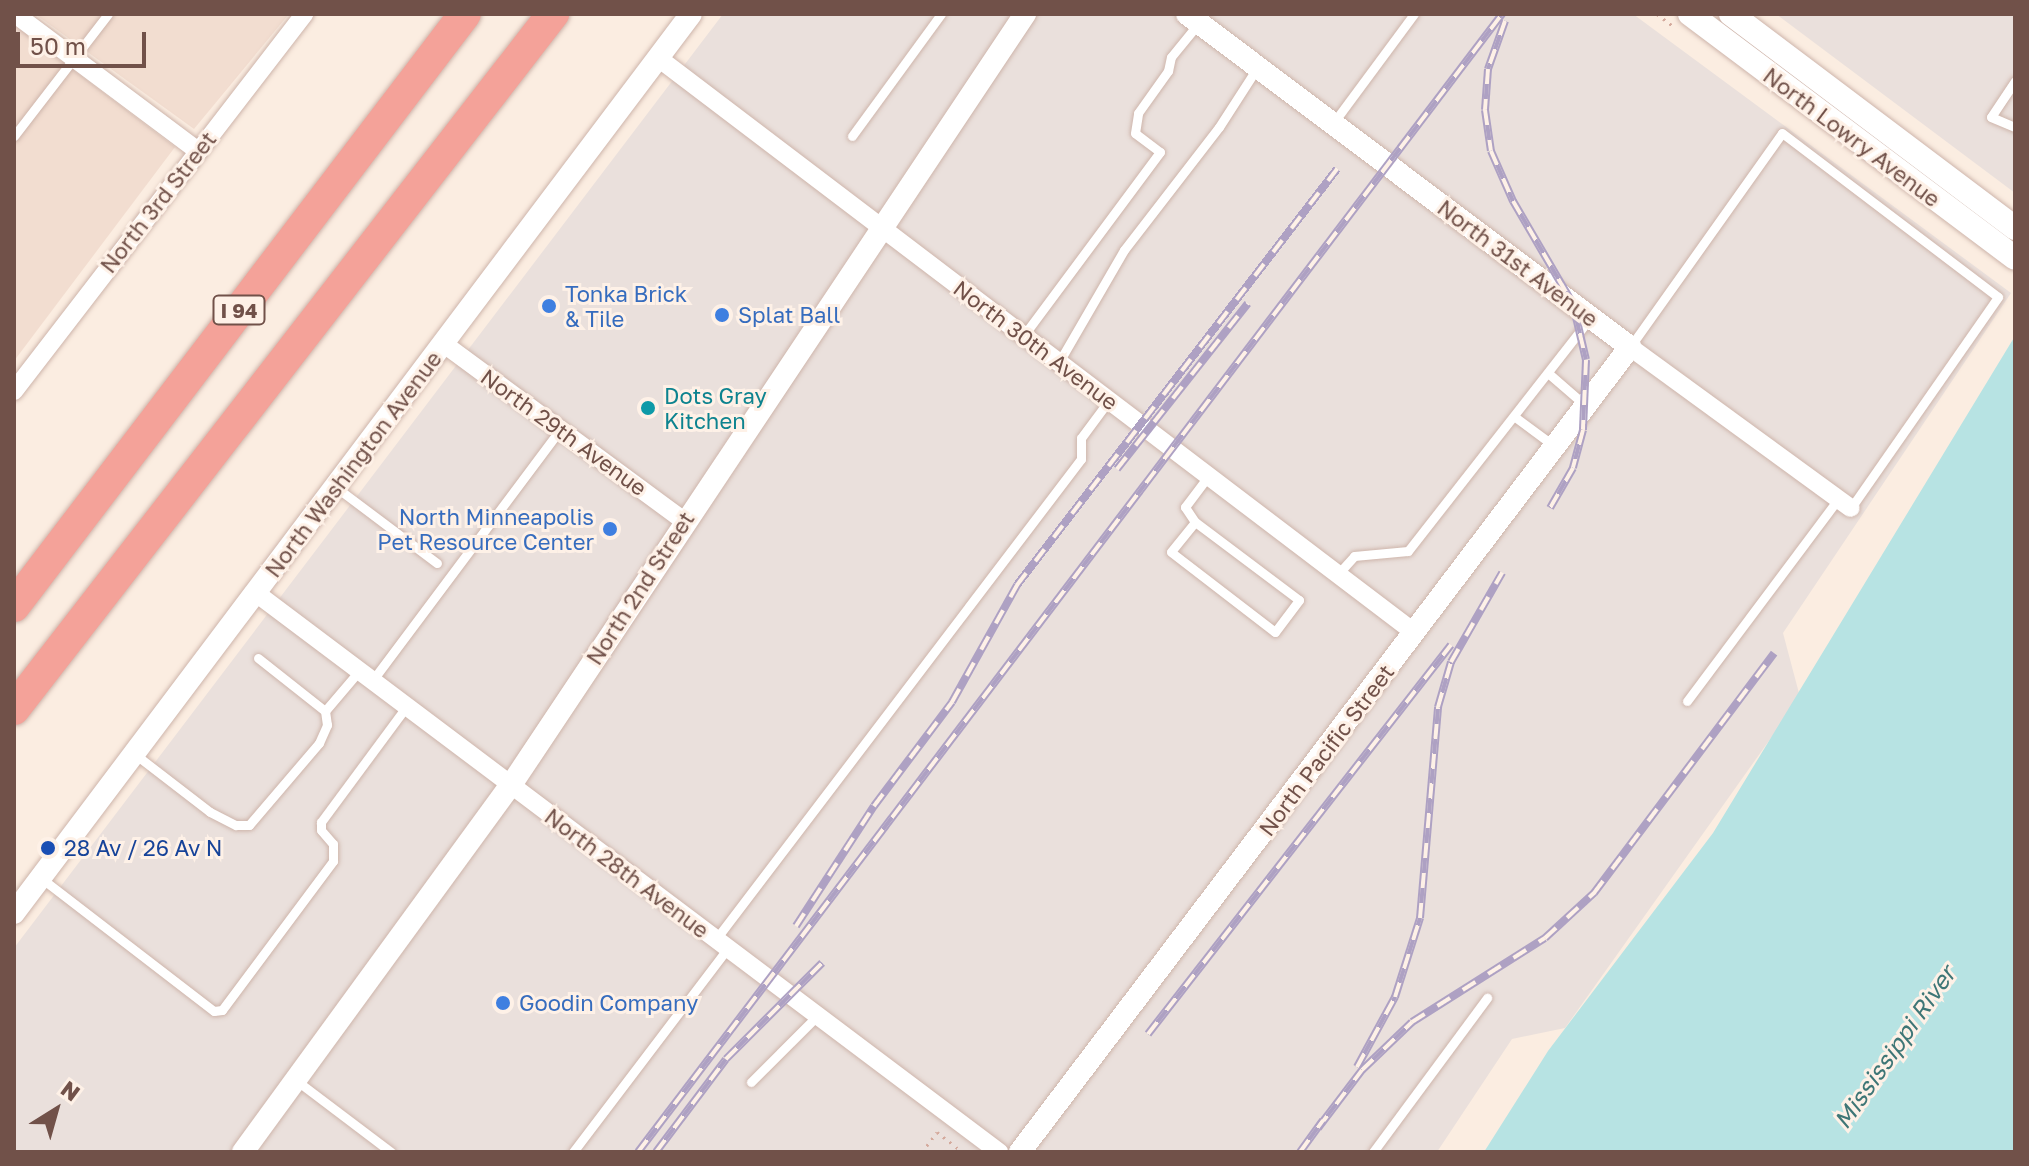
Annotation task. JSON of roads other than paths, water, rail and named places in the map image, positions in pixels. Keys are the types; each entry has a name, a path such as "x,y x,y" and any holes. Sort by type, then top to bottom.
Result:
{"highway":[{"name":"I 94","path":"14,606 465,14"},
{"path":"14,709 553,14"},
{"path":"14,735 184,487"}],"main road":[{"name":"North Lowry Avenue","path":"1690,14 2015,258"},
{"name":"North Lowry Avenue","path":"1731,14 2015,228"}],"street":[{"path":"15,14 198,151"},
{"name":"North 3rd Street","path":"14,391 304,14"},
{"name":"North Washington Avenue","path":"14,913 691,14"},
{"name":"North 2nd Street","path":"243,1152 511,785 684,521 1025,14"},
{"name":"North 31st Avenue","path":"1192,18 1844,504"},
{"name":"North 30th Avenue","path":"657,57 1415,633"},
{"name":"North 29th Avenue","path":"444,344 684,521"},
{"name":"North Pacific Street","path":"1020,1152 1630,347"},
{"name":"North 28th Avenue","path":"256,593 999,1152"}],"lane":[{"path":"14,136 108,14"},
{"path":"852,136 941,14"},
{"path":"1332,125 1414,14"},
{"path":"1024,335 1160,152 1135,133 1138,113 1168,71 1171,57 1192,18"},
{"path":"1059,362 1124,250 1219,127 1257,68"},
{"path":"2015,81 1991,117 2015,127"},
{"path":"1630,347 1782,133 1998,297 1844,504 1687,701"},
{"path":"1338,574 1354,556 1408,551 1591,317"},
{"path":"1548,373 1587,406"},
{"path":"573,1152 721,945 1081,459 1081,438 1110,399"},
{"path":"1515,417 1556,447"},
{"path":"325,711 366,676 560,430"},
{"path":"1195,522 1171,552 1275,632 1299,600 1195,522 1185,507 1208,476"},
{"path":"337,488 437,563"},
{"path":"135,755 210,812 236,825 249,825 319,743 327,725 325,711 258,658"},
{"path":"41,878 214,1011 222,1010 333,861 333,844 321,830 321,822 406,707"},
{"path":"1373,1152 1487,998"},
{"path":"751,1082 816,1017"},
{"path":"297,1081 391,1152"}],"water":[{"name":"Mississippi River","path":"2015,336 2015,1152 1484,1152 1548,1051 1713,833"}],"railway":[{"path":"638,1152 1502,14"},
{"path":"1505,21 1488,69 1485,110 1491,151 1513,201 1573,304 1586,360 1583,430 1573,468 1550,508"},
{"path":"796,926 874,806 952,702 1017,585 1337,169"},
{"path":"1117,469 1248,303"},
{"path":"1357,1067 1395,997 1420,918 1438,707 1451,662 1502,573"},
{"path":"1148,1034 1451,645"},
{"path":"1318,1128 1362,1070 1412,1022 1545,938 1594,893 1774,653"},
{"path":"656,1152 726,1059 822,963"},
{"path":"1300,1152 1323,1120"}],"place":[{"name":"Tonka Brick & Tile","path":"549,306"},
{"name":"Splat Ball","path":"722,315"},
{"name":"Dots Gray Kitchen","path":"648,408"},
{"name":"North Minneapolis Pet Resource Center","path":"610,529"},
{"name":"28 Av / 26 Av N","path":"48,848"},
{"name":"Goodin Company","path":"503,1003"}]}
